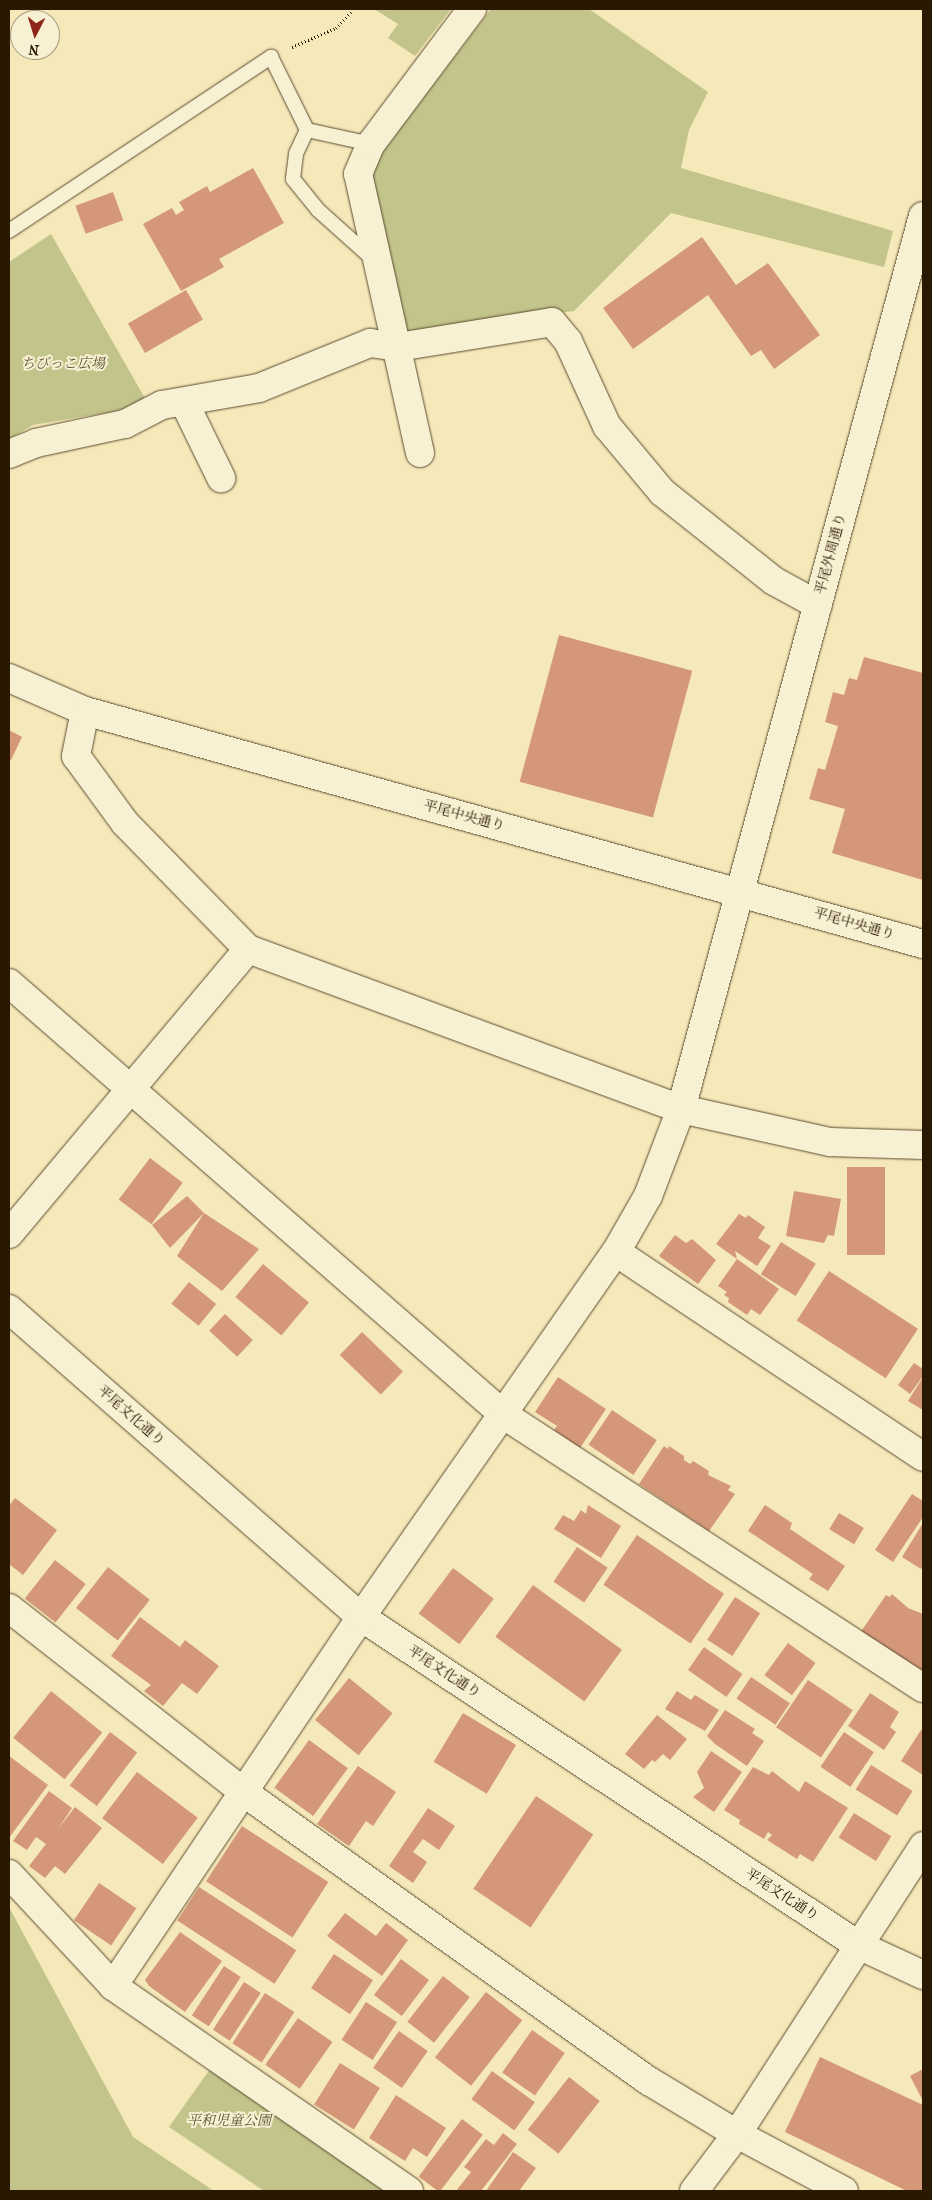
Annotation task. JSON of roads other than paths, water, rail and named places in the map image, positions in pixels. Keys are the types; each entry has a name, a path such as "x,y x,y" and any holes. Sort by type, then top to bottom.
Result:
{"street":[{"path":"420,453 398,347 358,174 371,144 472,9"},
{"name":"平尾外周通り","path":"113,1986 242,1791 361,1617 504,1415 616,1252 648,1196 681,1109 923,216"},
{"path":"9,454 36,443 125,424 162,405 259,388 370,343 398,347 552,322 568,341 607,426 662,492 774,582 818,605"},
{"path":"184,402 221,478"},
{"name":"平尾中央通り","path":"9,678 85,711 923,944"},
{"path":"85,711 76,756 125,823 248,949 681,1109 830,1142 923,1145"},
{"path":"9,1234 248,949"},
{"path":"9,983 129,1091 504,1415 923,1688"},
{"path":"616,1252 923,1457"},
{"name":"平尾文化通り","path":"9,1309 361,1617 858,1945 923,1975"},
{"path":"9,1608 242,1791 649,2081 737,2134 844,2191"},
{"path":"694,2191 737,2134 923,1846"},
{"path":"9,1874 113,1986 409,2191"}],"lane":[{"path":"9,231 271,57 307,130"},
{"path":"307,130 371,144"},
{"path":"307,130 296,154 293,179 318,210 379,264"}],"park label":[{"name":"ちびっこ広場","path":"63,364"},
{"name":"平和児童公園","path":"229,2121"}]}
